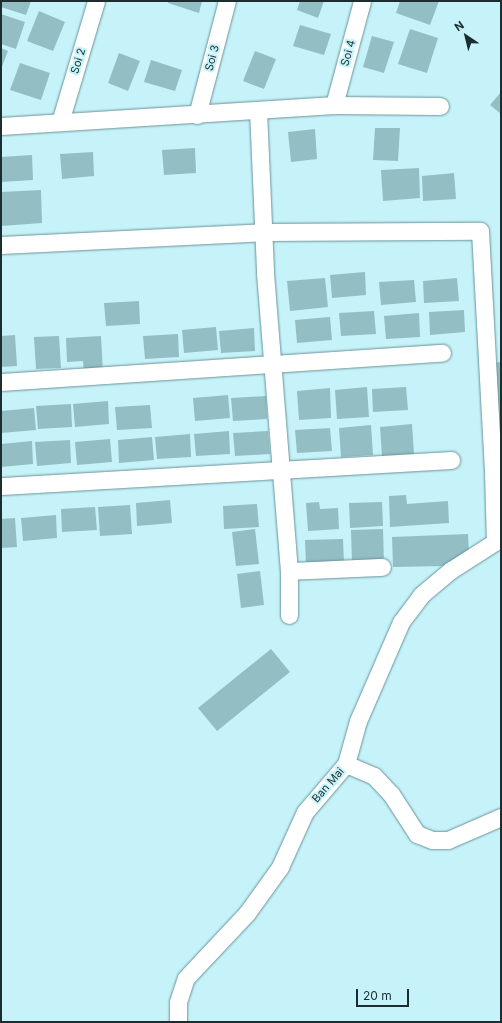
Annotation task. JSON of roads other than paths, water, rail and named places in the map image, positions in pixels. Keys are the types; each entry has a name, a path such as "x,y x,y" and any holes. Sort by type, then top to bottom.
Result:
{"street":[{"name":"Soi 2","path":"60,122 96,1"},
{"name":"Soi 3","path":"196,115 227,1"},
{"name":"Soi 4","path":"334,105 362,1"},
{"path":"1,126 196,115 334,105 440,106"},
{"path":"258,110 263,232 271,364 289,571 289,615"},
{"path":"1,246 263,232 480,231 497,472 498,540"},
{"path":"1,382 442,353"},
{"path":"1,486 451,460"},
{"name":"Ban Mai","path":"178,1022 178,1002 186,978 247,913 280,867 304,812 346,764 358,721 374,688 388,650 401,622 421,595 451,570 498,540"},
{"path":"289,571 382,567"},
{"path":"346,764 374,776 391,794 417,834 432,840 448,840 501,817"}]}
